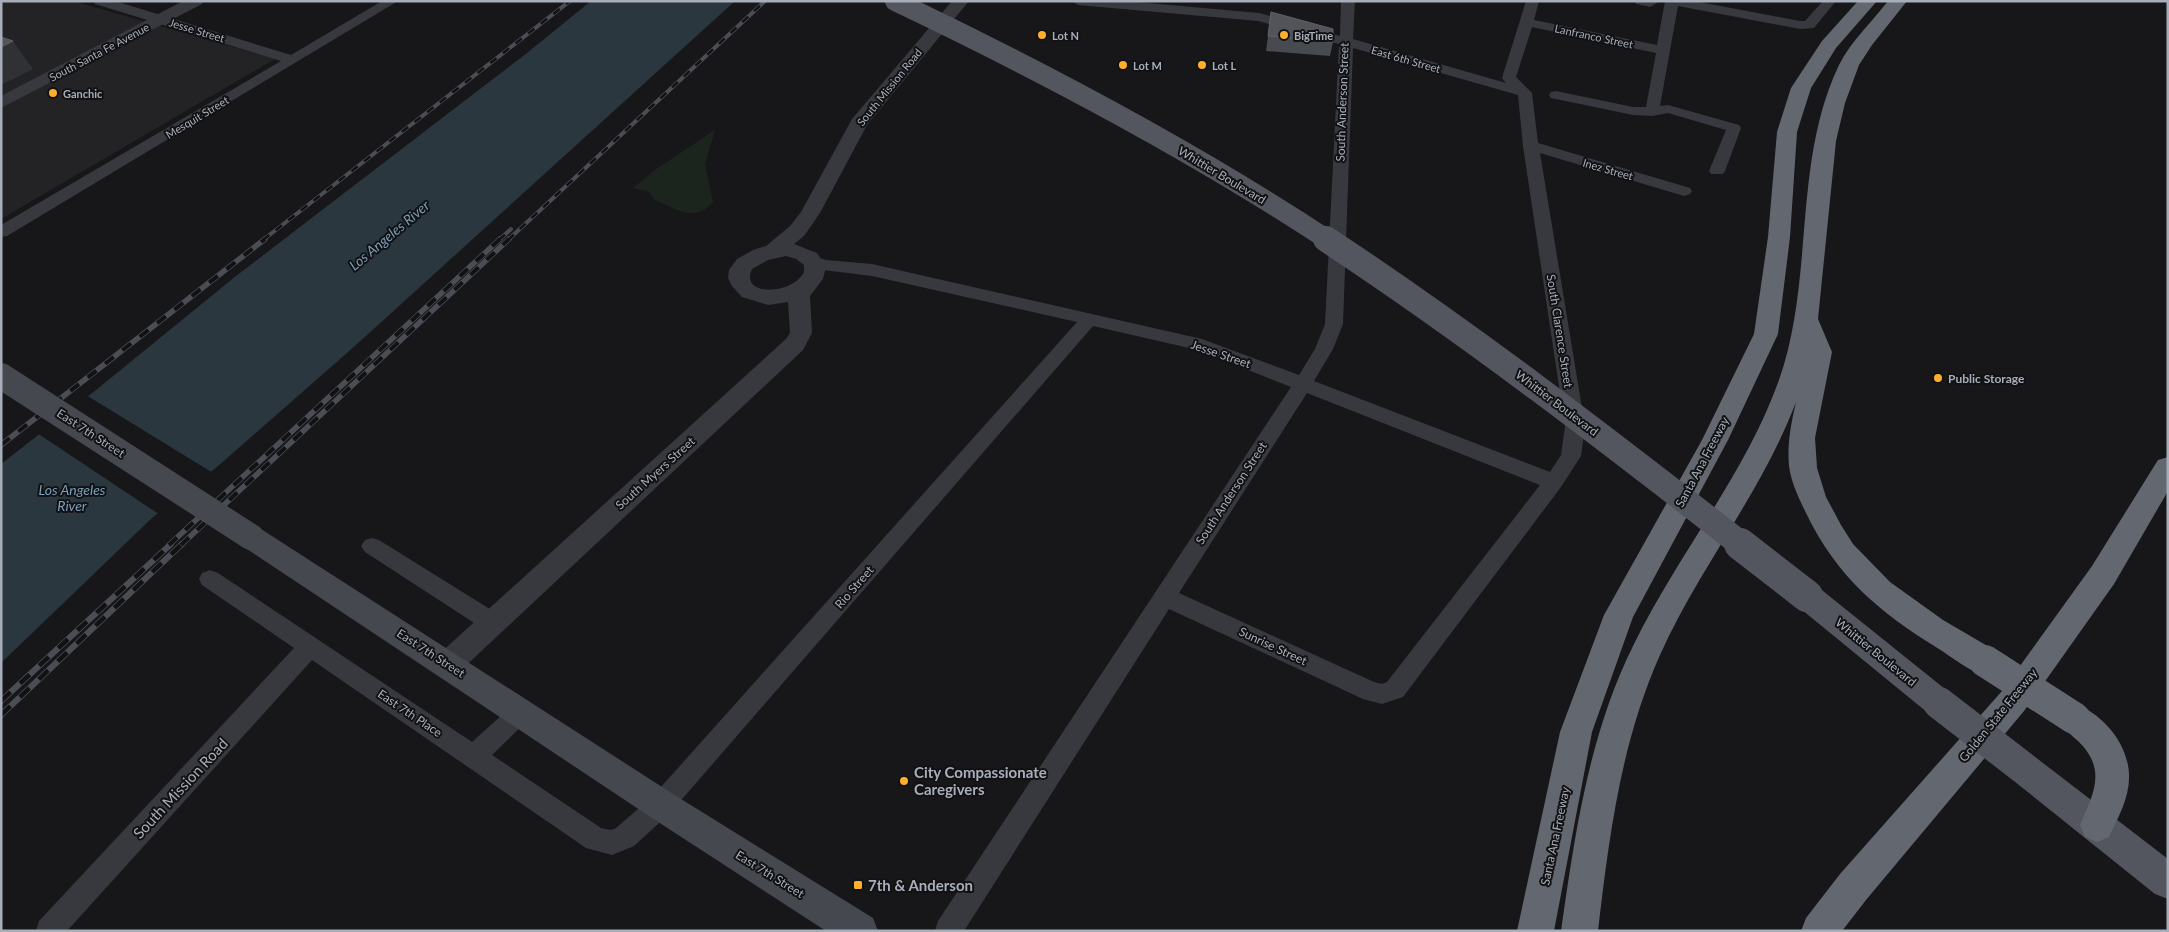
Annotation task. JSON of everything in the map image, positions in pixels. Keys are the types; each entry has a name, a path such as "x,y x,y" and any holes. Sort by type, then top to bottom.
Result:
{"highway":[{"path":"1829,45 1859,1"},
{"name":"Santa Ana Freeway","path":"1536,931 1576,732 1620,615 1715,440 1766,334 1779,237 1787,132 1801,88 1829,45 1868,1"},
{"path":"1580,931 1591,844 1606,764 1626,700 1645,653 1688,574 1741,487 1771,431 1792,378 1807,321 1822,152 1832,109 1851,62 1898,1"},
{"path":"1807,321 1819,352 1802,438 1803,468 1812,497 1830,533 1843,552 1879,591 1932,629 2074,718 2105,747 2113,774 2109,801 2097,825"},
{"name":"Golden State Freeway","path":"1839,931 1853,887 2012,701 2103,575 2168,467"},
{"path":"1517,931 1545,883"},
{"path":"1819,931 1853,887"}],"main road":[{"name":"Whittier Boulevard","path":"895,1 975,38 1066,84 1230,178 1433,311 1539,388 2168,881"},
{"name":"East 7th Street","path":"1,376 448,664 661,805 860,931"}],"street":[{"name":"Jesse Street","path":"100,1 293,60"},
{"name":"South Santa Fe Avenue","path":"1,103 196,1"},
{"name":"Mesquit Street","path":"1,232 392,1"},
{"name":"South Mission Road","path":"774,250 797,231 810,213 859,123 961,1"},
{"name":"East 6th Street","path":"1078,1 1259,18 1525,93"},
{"name":"South Anderson Street","path":"948,931 1324,349 1334,324 1348,1"},
{"path":"1525,93 1509,78 1533,1"},
{"path":"1641,1 1650,3 1650,1"},
{"path":"1652,112 1672,1 1800,25 1809,25 1830,1"},
{"name":"Lanfranco Street","path":"1526,22 1663,50"},
{"name":"South Clarence Street","path":"1382,694 1395,690 1554,482 1571,456 1575,426 1531,146 1525,93"},
{"path":"1556,95 1633,111 1652,112 1668,109 1734,128 1717,171"},
{"name":"Inez Street","path":"1531,146 1684,191"},
{"path":"797,231 808,270"},
{"path":"786,249 808,270 788,295 771,297 752,294 744,288 740,281 740,273 752,258 774,250 786,249"},
{"name":"Jesse Street","path":"808,270 846,267 872,270 1088,321 1202,345 1554,482"},
{"name":"South Myers Street","path":"448,664 796,344 801,333 799,296 808,270"},
{"path":"771,297 799,317"},
{"name":"Rio Street","path":"612,843 625,837 661,805 1088,321"},
{"path":"372,546 493,623"},
{"name":"East 7th Place","path":"210,579 596,839 612,843"},
{"name":"Sunrise Street","path":"1164,596 1371,692 1382,694"},
{"name":"South Mission Road","path":"49,931 311,646"},
{"path":"474,756 520,713"}],"shaded area":[{"path":"1,1 73,1 275,59 1,219"},
{"path":"715,130 705,164 713,202 706,209 691,213 677,210 653,199 650,192 633,188 655,170"}],"water":[{"name":"Los Angeles River","path":"591,1 735,1 356,345 218,466 152,518 1,663 1,464 96,390 236,276 527,53"}],"pier":[{"path":"86,395 213,473 160,515 37,433"}],"building":[{"path":"1271,12 1333,29 1333,42 1268,36"},
{"path":"1,37 13,41 1,47"}],"railway":[{"path":"263,240 570,1"},
{"path":"508,240 765,1"},
{"path":"499,240 511,229"},
{"path":"1,445 265,239"},
{"path":"169,545 500,239"},
{"path":"181,545 509,239"},
{"path":"1,701 171,544"},
{"path":"1,715 182,544"}],"place":[{"name":"Lot N","path":"1042,35"},
{"name":"BigTime","path":"1284,35"},
{"name":"Lot M","path":"1123,65"},
{"name":"Lot L","path":"1202,65"},
{"name":"Ganchic","path":"53,93"},
{"name":"Public Storage","path":"1938,378"},
{"name":"City Compassionate Caregivers","path":"904,781"},
{"name":"7th & Anderson","path":"858,885"}]}
